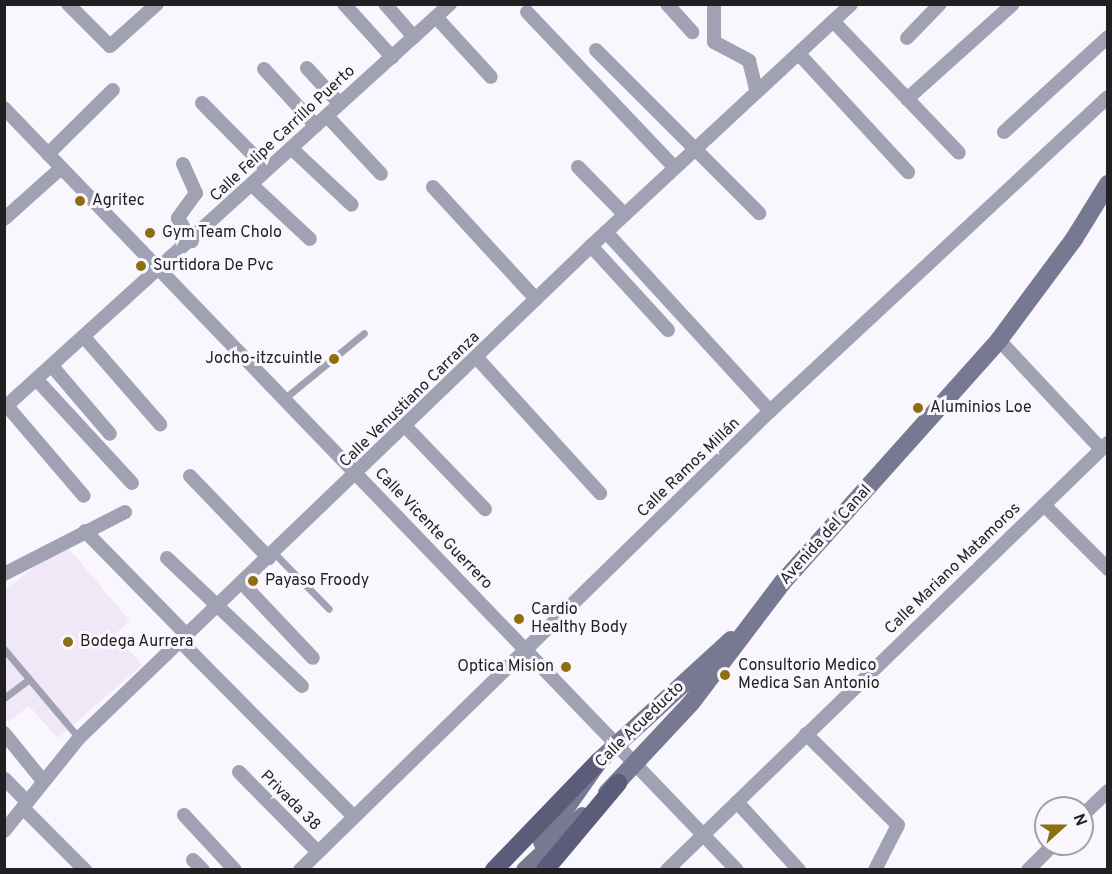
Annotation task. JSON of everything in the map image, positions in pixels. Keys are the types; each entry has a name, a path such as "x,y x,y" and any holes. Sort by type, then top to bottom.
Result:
{"main road":[{"name":"Avenida del Canal","path":"524,870 618,783 692,703 750,623 999,340 1074,239 1107,184"},
{"name":"Calle Acueducto","path":"524,870 599,761 750,623"},
{"path":"494,870 599,761"},
{"path":"545,870 618,783"}],"street":[{"path":"68,4 112,45 157,4"},
{"path":"344,4 392,57"},
{"path":"385,4 414,37"},
{"name":"Calle Felipe Carrillo Puerto","path":"6,407 192,241 267,169 450,4"},
{"path":"667,4 692,32"},
{"path":"714,4 714,42 749,61 757,92"},
{"name":"Calle Venustiano Carranza","path":"4,831 79,738 406,427 606,231 851,4"},
{"path":"907,38 940,4"},
{"path":"907,99 1013,4"},
{"path":"528,12 674,167"},
{"path":"436,17 491,77"},
{"path":"833,21 958,153"},
{"path":"1004,132 1107,37"},
{"path":"596,50 693,150 759,213"},
{"path":"799,54 908,172"},
{"path":"307,68 339,104"},
{"path":"264,69 316,126"},
{"path":"48,154 113,90"},
{"name":"Calle Ramos Millán","path":"300,870 528,651 770,411 1107,98"},
{"path":"202,103 267,169"},
{"name":"Calle Vicente Guerrero","path":"4,108 737,870"},
{"path":"327,116 381,174"},
{"path":"291,148 352,204"},
{"path":"183,164 196,192 178,218 192,241"},
{"path":"578,167 624,214"},
{"path":"4,219 60,168"},
{"path":"252,185 310,239"},
{"path":"433,187 536,299"},
{"path":"606,231 770,411"},
{"path":"591,246 668,330"},
{"path":"84,337 160,424"},
{"path":"999,340 1104,446"},
{"path":"477,358 600,493"},
{"path":"52,366 110,434"},
{"path":"37,380 132,483"},
{"path":"6,407 84,496"},
{"path":"406,427 485,509"},
{"name":"Calle Mariano Matamoros","path":"667,870 1104,446"},
{"path":"190,476 271,556"},
{"path":"1044,505 1107,569"},
{"path":"4,574 125,512"},
{"path":"85,531 184,639 354,817"},
{"path":"167,558 220,603 302,686"},
{"path":"242,584 313,658"},
{"path":"4,733 43,781"},
{"path":"806,734 898,825 875,870"},
{"name":"Privada 38","path":"239,772 318,852"},
{"path":"5,779 25,805 85,870"},
{"path":"1094,804 1107,791"},
{"path":"737,802 799,870"},
{"path":"184,815 236,870"},
{"path":"1028,870 1042,856"}],"lane":[{"path":"285,398 364,333"},
{"path":"271,556 329,609"},
{"path":"4,649 79,738"},
{"path":"4,698 29,679"}],"shaded area":[{"name":"Bodega Aurrera","path":"64,543 130,621 115,634 142,665 58,738 29,706 8,722 5,717 5,590"}],"place":[{"name":"Agritec","path":"80,201"},
{"name":"Gym Team Cholo","path":"150,233"},
{"name":"Surtidora De Pvc","path":"141,266"},
{"name":"Jocho-itzcuintle","path":"334,359"},
{"name":"Aluminios Loe","path":"918,408"},
{"name":"Payaso Froody","path":"253,581"},
{"name":"Cardio Healthy Body","path":"519,619"},
{"name":"Bodega Aurrera","path":"68,642"},
{"name":"Optica Mision","path":"566,667"},
{"name":"Consultorio Medico Medica San Antonio","path":"725,675"}]}
